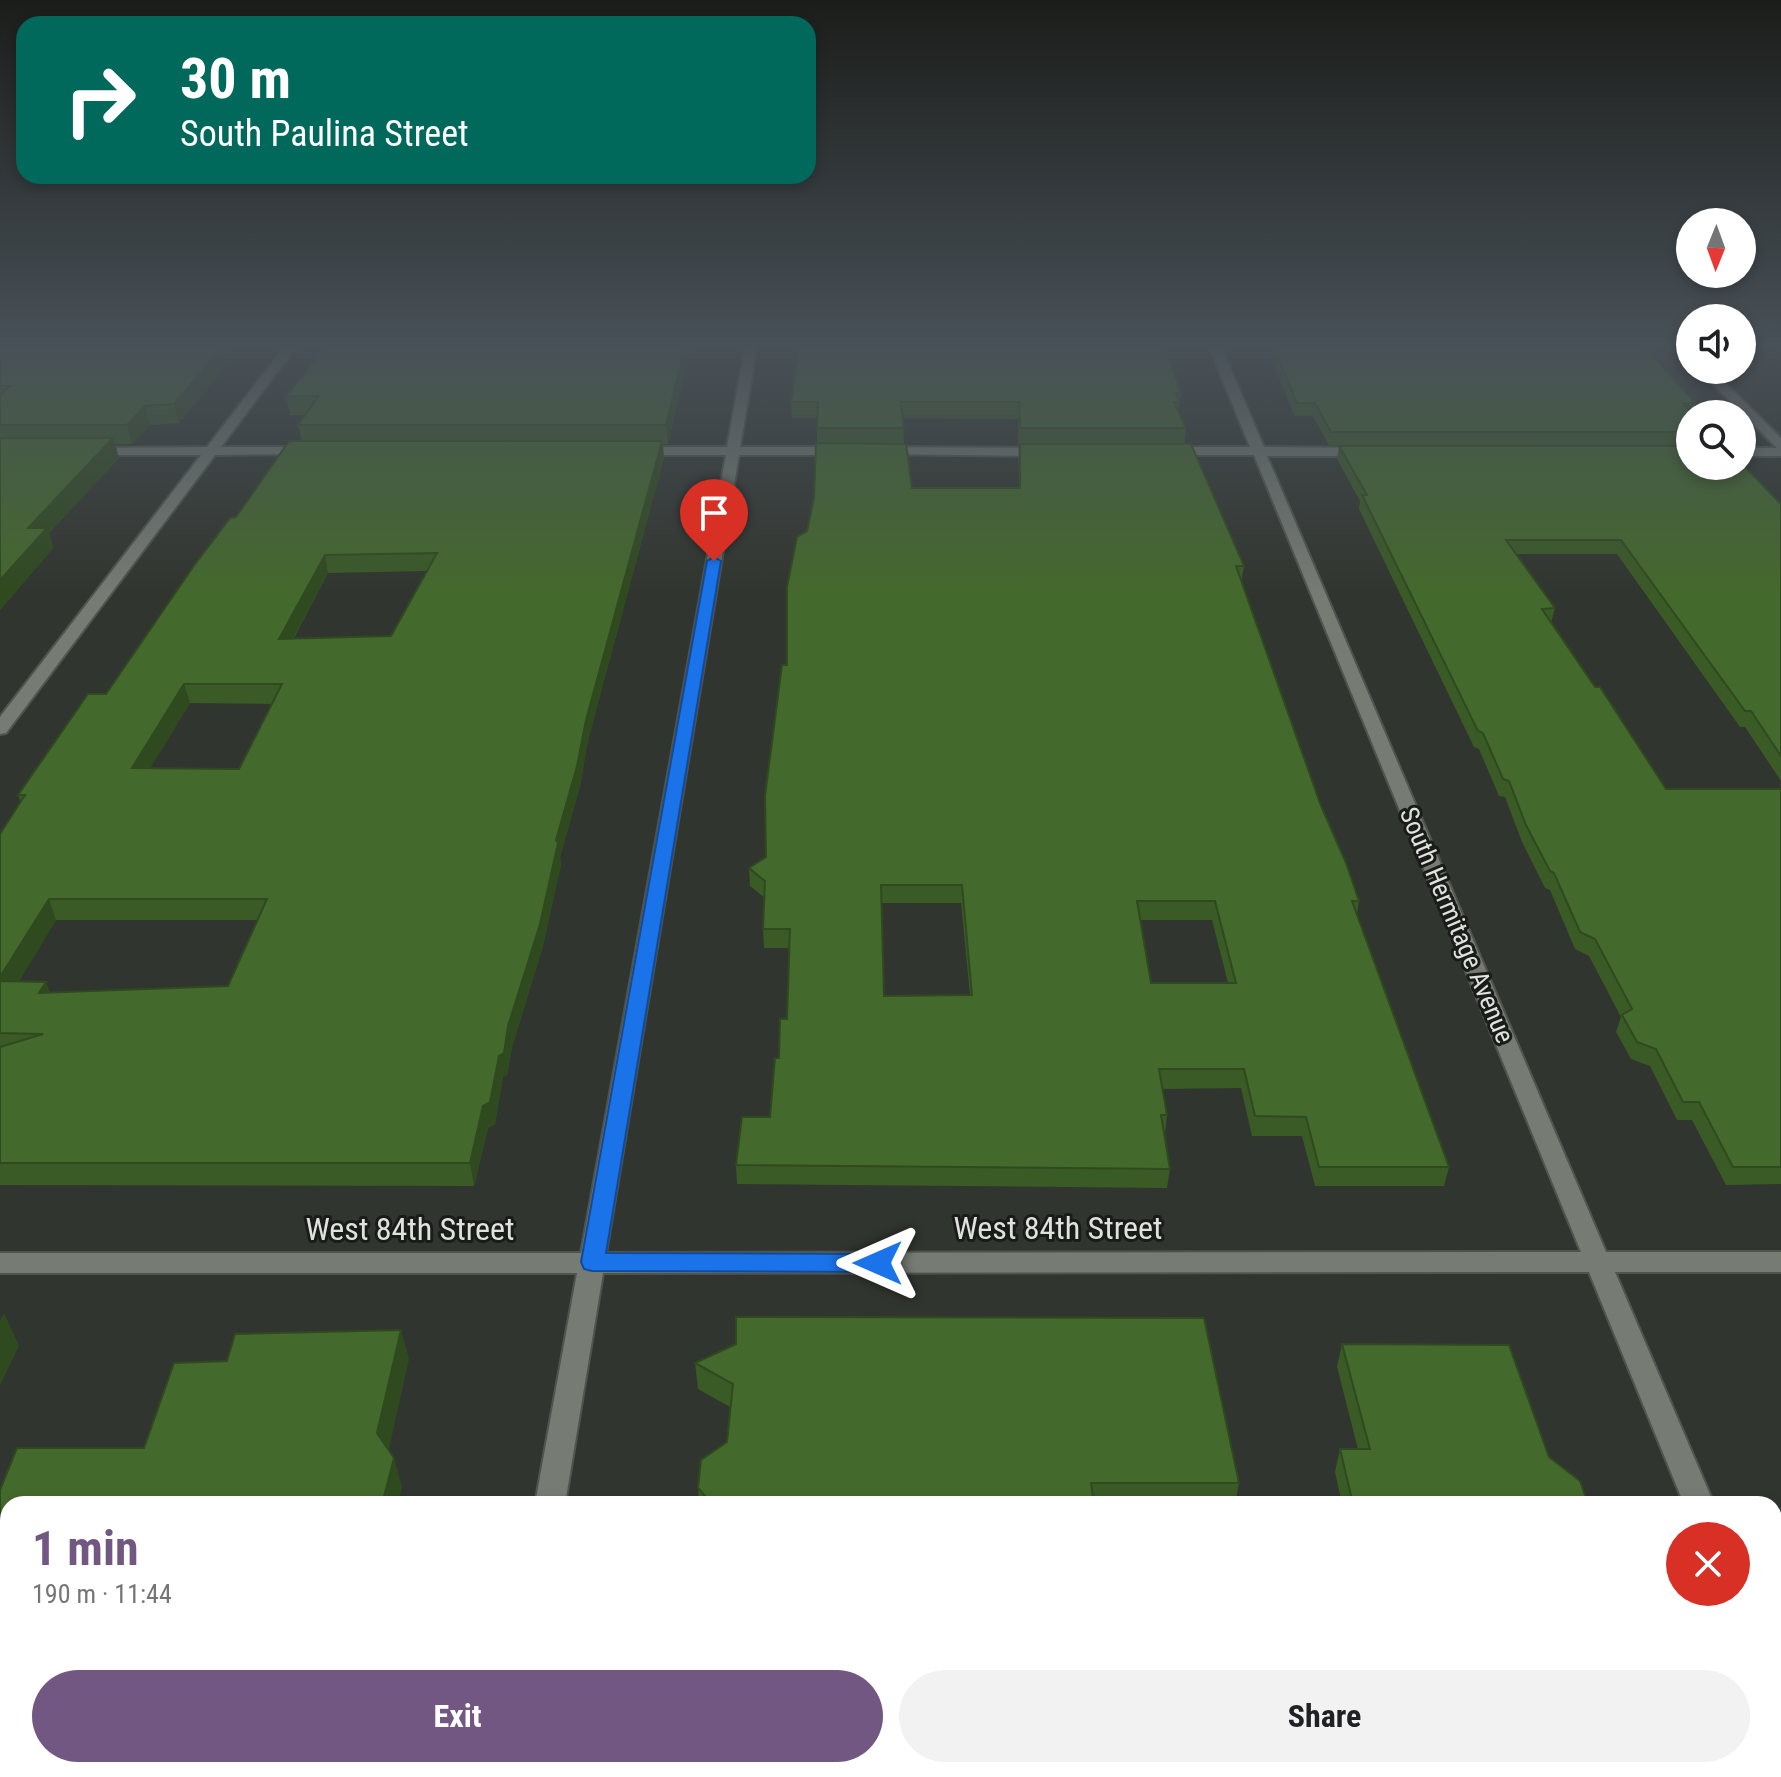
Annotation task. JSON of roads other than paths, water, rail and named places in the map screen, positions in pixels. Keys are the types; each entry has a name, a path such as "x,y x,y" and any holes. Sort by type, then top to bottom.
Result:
{"street":[{"path":"0,729 225,430"},
{"path":"551,1496 737,430"},
{"name":"South Hermitage Avenue","path":"1250,430 1696,1496"},
{"path":"1766,430 1781,445"},
{"path":"75,451 319,451"},
{"path":"629,451 1061,452"},
{"path":"1155,451 1385,452"},
{"path":"1756,452 1781,452"},
{"name":"West 84th Street","path":"0,1263 1781,1262"}]}
